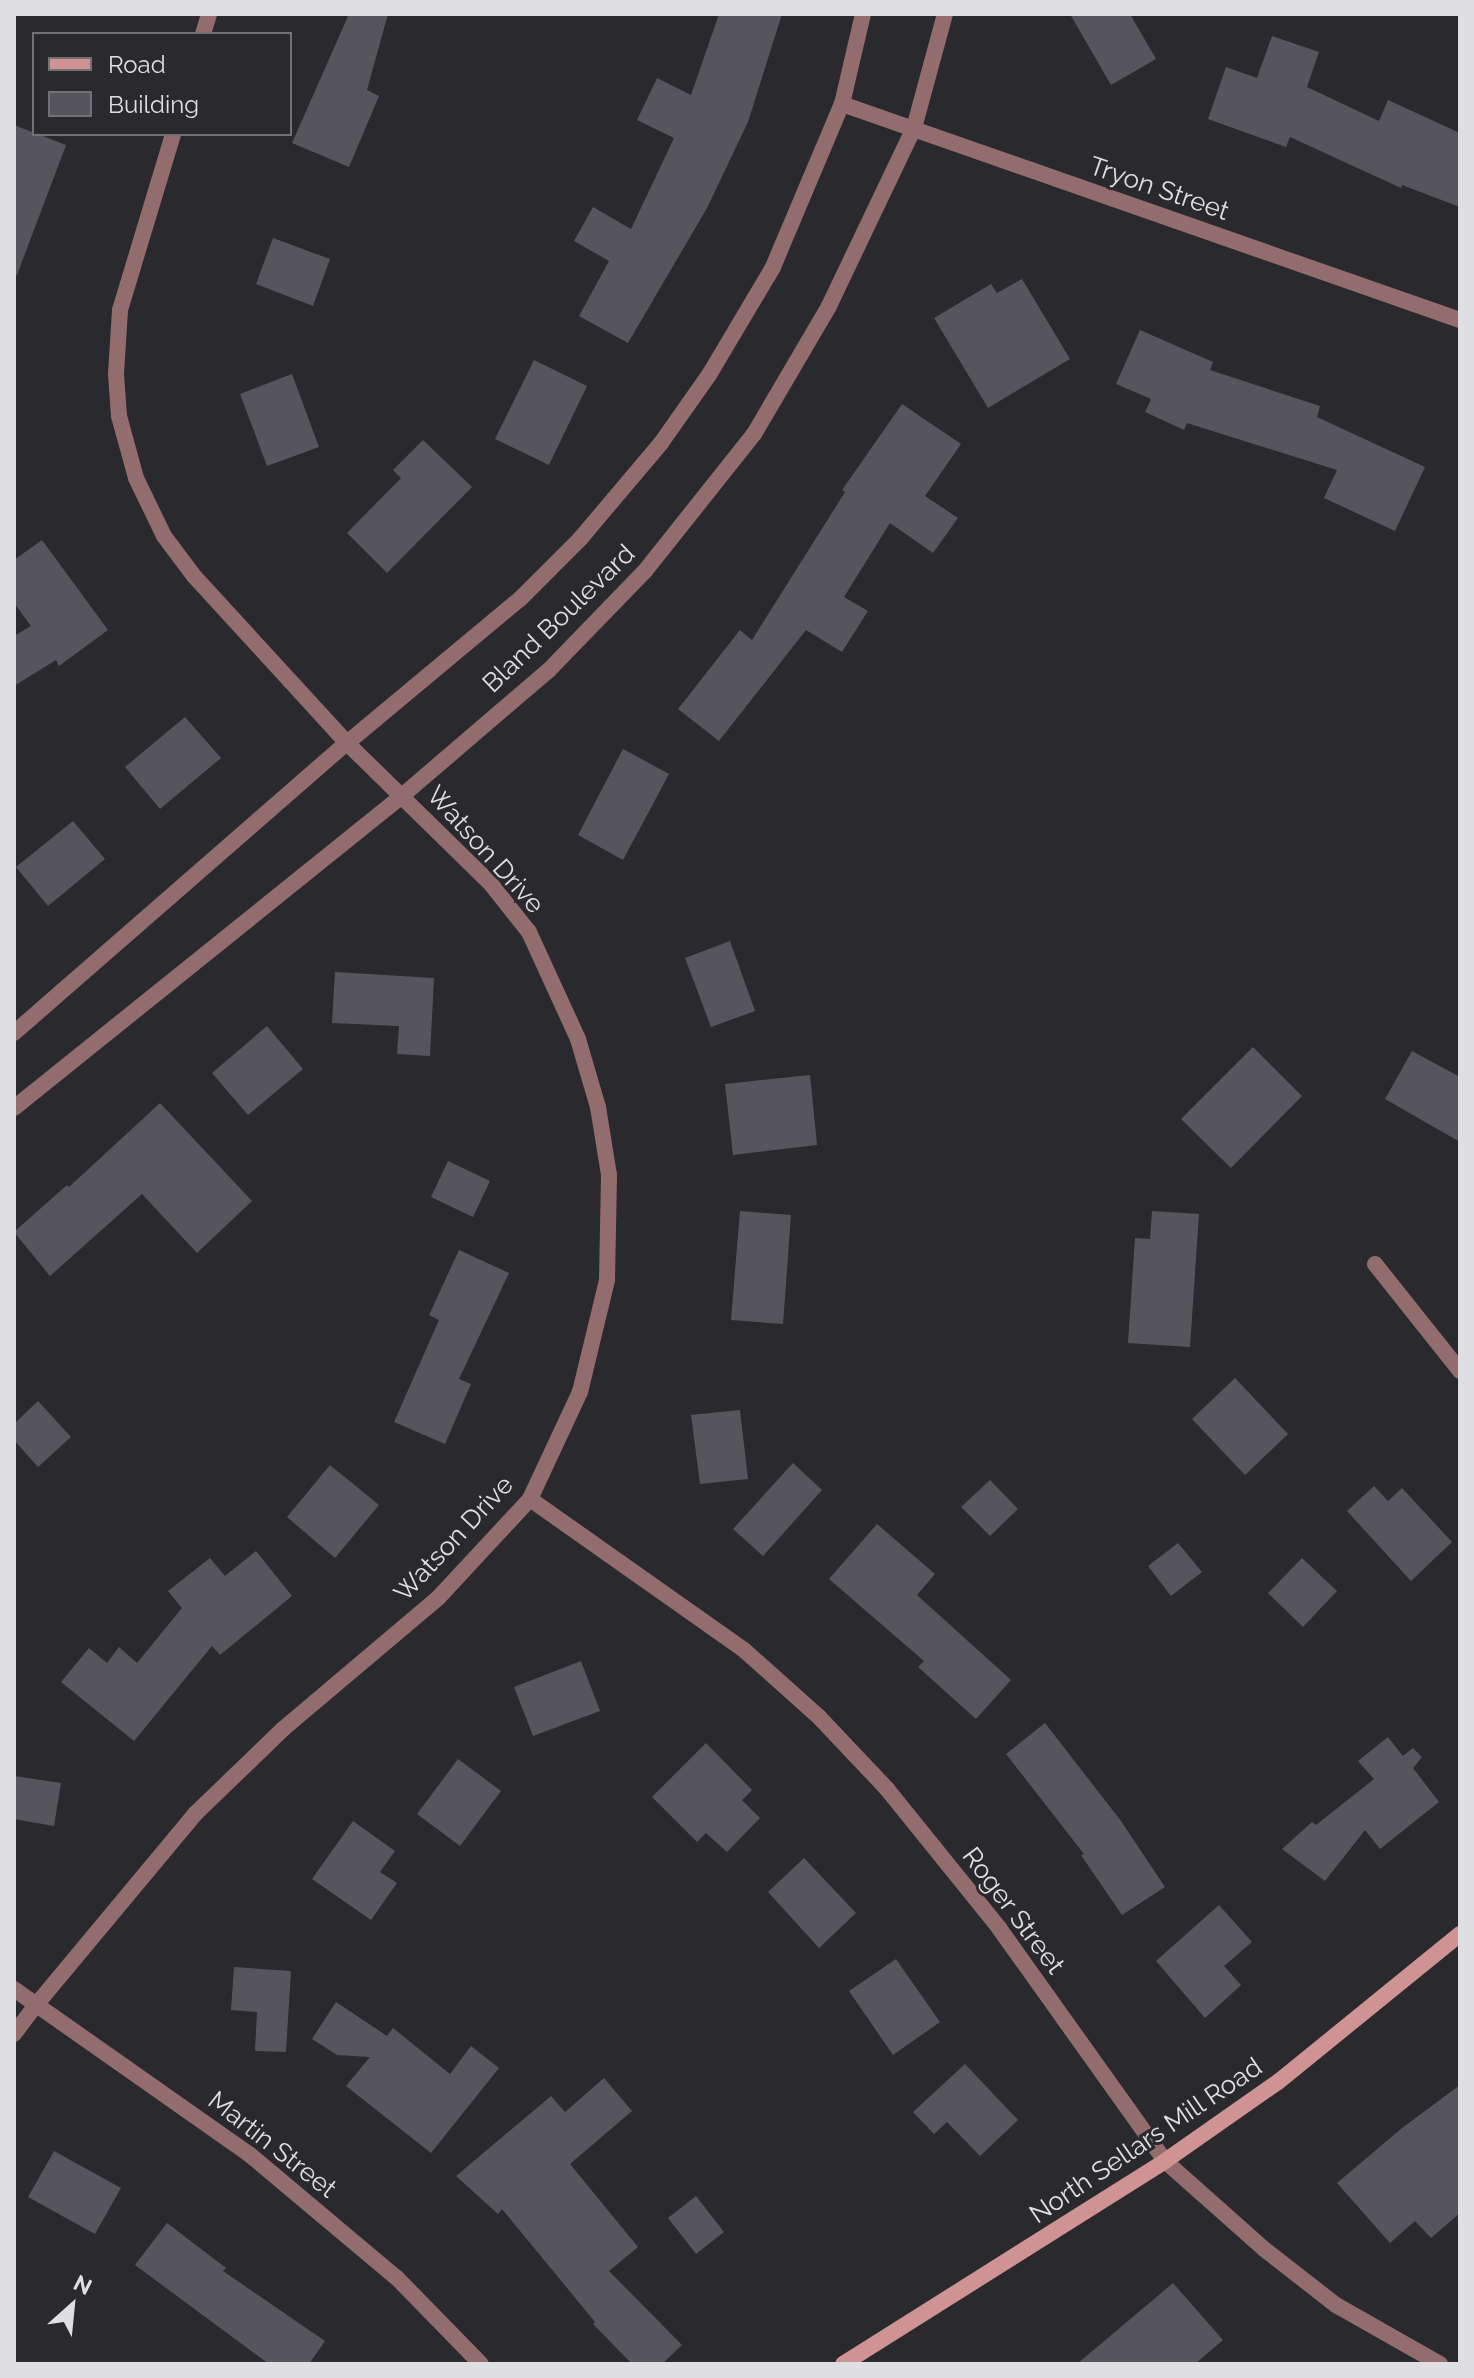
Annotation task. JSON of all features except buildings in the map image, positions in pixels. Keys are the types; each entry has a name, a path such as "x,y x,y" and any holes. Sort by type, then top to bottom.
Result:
{"street":[{"name":"Bland Boulevard","path":"14,1033 347,743 521,598 580,539 661,443 709,375 773,267 842,104 863,14"},
{"name":"Bland Boulevard","path":"14,1108 403,795 549,670 645,571 705,500 754,434 829,306 914,128 945,14"},
{"name":"Tryon Street","path":"842,104 1460,320"},
{"name":"Watson Drive","path":"14,2034 195,1814 283,1729 439,1597 530,1499 580,1392 607,1280 609,1175 598,1107 578,1039 529,932 491,884 347,743 194,576 164,536 136,478 119,416 116,374 120,310 172,136"},
{"path":"1375,1264 1460,1371"},
{"name":"Roger Street","path":"530,1499 744,1650 819,1717 887,1789 999,1928 1165,2161 1264,2249 1336,2305 1440,2364"},
{"name":"North Sellars Mill Road","path":"843,2364 1165,2161 1278,2082 1460,1934"},
{"name":"Martin Street","path":"14,1989 271,2172 397,2278 481,2364"}]}
